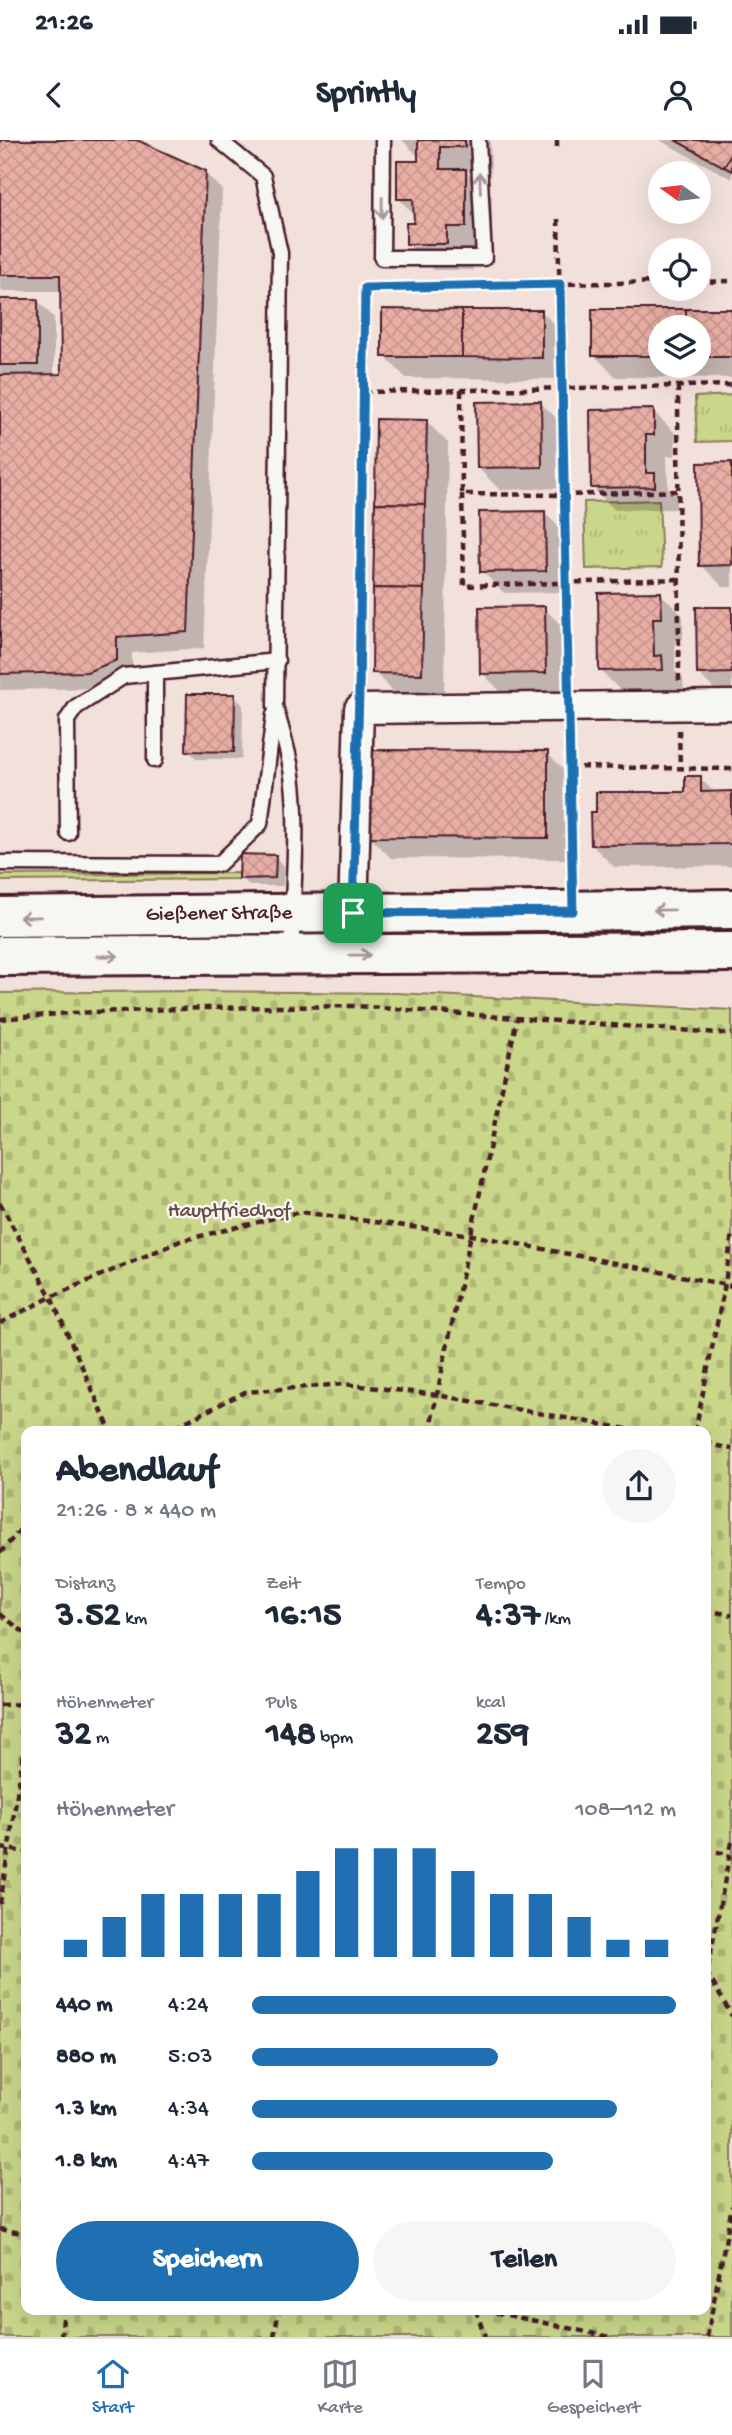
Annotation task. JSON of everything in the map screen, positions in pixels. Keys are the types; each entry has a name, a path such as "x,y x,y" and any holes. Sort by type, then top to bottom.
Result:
{"main road":[{"name":"Gießener Straße","path":"0,917 732,909"},
{"name":"Gießener Straße","path":"0,956 732,952"}],"street":[{"path":"353,913 359,709 732,705"}],"lane":[{"path":"0,863 219,864 260,824 275,706 277,662 280,253 263,176 219,140"},
{"path":"383,140 382,258 484,258 478,140"},
{"path":"68,832 68,720 76,706 124,676 277,662"},
{"path":"155,673 155,760"},
{"path":"275,706 292,775 296,878 291,914 292,956"}],"path":[{"path":"556,140 557,148"},
{"path":"558,219 573,911"},
{"path":"711,282 732,281"},
{"path":"359,709 365,288 648,282"},
{"path":"364,392 732,384"},
{"path":"678,386 680,768"},
{"path":"461,390 464,586 679,579"},
{"path":"462,494 564,495 678,491"},
{"path":"569,767 732,769"},
{"path":"0,1020 111,1012 355,1006 732,1034"},
{"path":"430,1426 517,1018"},
{"path":"0,1203 51,1297 108,1426"},
{"path":"0,1323 51,1297 180,1241 300,1212 472,1235 732,1286"},
{"path":"696,1426 725,1284 732,1233"},
{"path":"177,1426 244,1392 344,1384 437,1395 610,1426"},
{"path":"711,1444 732,1448"},
{"path":"0,1553 21,1529"},
{"path":"711,1611 732,1615"},
{"path":"0,1615 21,1630"},
{"path":"0,1705 21,1704"},
{"path":"0,1904 21,1768"},
{"path":"711,1947 732,1842"},
{"path":"0,1848 21,1851"},
{"path":"711,1851 729,1854"},
{"path":"711,1981 732,2016"},
{"path":"707,2337 732,2206"},
{"path":"0,2229 21,2233"},
{"path":"61,2337 63,2315"},
{"path":"274,2337 278,2315"},
{"path":"478,2315 485,2337"},
{"path":"507,2315 610,2337"}],"green space":[{"path":"732,395 732,441 697,442 695,397"},
{"path":"659,500 662,567 586,569 584,502"},
{"path":"240,873 239,879 0,881 0,875"},
{"name":"Hauptfriedhof","path":"0,993 396,993 732,1010 732,2337 0,2337"}],"building":[{"path":"0,140 137,140 206,171 188,632 117,637 117,660 87,672 0,674 0,375 61,374 60,275 0,275"},
{"path":"418,140 465,140 465,147 440,147 440,169 466,169 466,227 447,227 447,244 406,244 406,223 414,223 413,199 397,199 397,161 418,161"},
{"path":"675,140 732,140 732,153 724,167"},
{"path":"732,153 732,171 724,167"},
{"path":"0,299 38,299 38,365 0,365"},
{"path":"382,309 462,310 462,357 382,357"},
{"path":"592,309 686,309 686,315 648,315 648,356 592,356"},
{"path":"686,309 732,309 732,357 711,357 711,315 686,315"},
{"path":"462,310 542,310 542,358 462,357"},
{"path":"541,401 542,467 477,468 476,402"},
{"path":"654,409 654,435 646,435 646,473 655,473 655,487 591,488 590,410"},
{"path":"376,419 427,420 425,504 375,503"},
{"path":"732,462 732,565 699,566 698,463"},
{"path":"375,503 425,504 424,589 373,588"},
{"path":"545,511 546,571 480,572 479,512"},
{"path":"373,588 424,589 422,674 372,673"},
{"path":"661,592 662,618 653,618 654,656 662,655 663,670 599,671 598,593"},
{"path":"545,606 546,673 480,674 479,607"},
{"path":"696,607 732,607 732,673 697,674"},
{"path":"187,694 235,694 234,752 186,751"},
{"path":"368,750 548,751 548,838 368,837"},
{"path":"685,776 701,776 701,792 732,791 732,844 591,845 590,812 596,812 596,792 685,792"},
{"path":"240,854 276,855 275,878 239,879"}],"route":[{"path":"560,284 573,911 353,913 365,288 560,284"}]}
